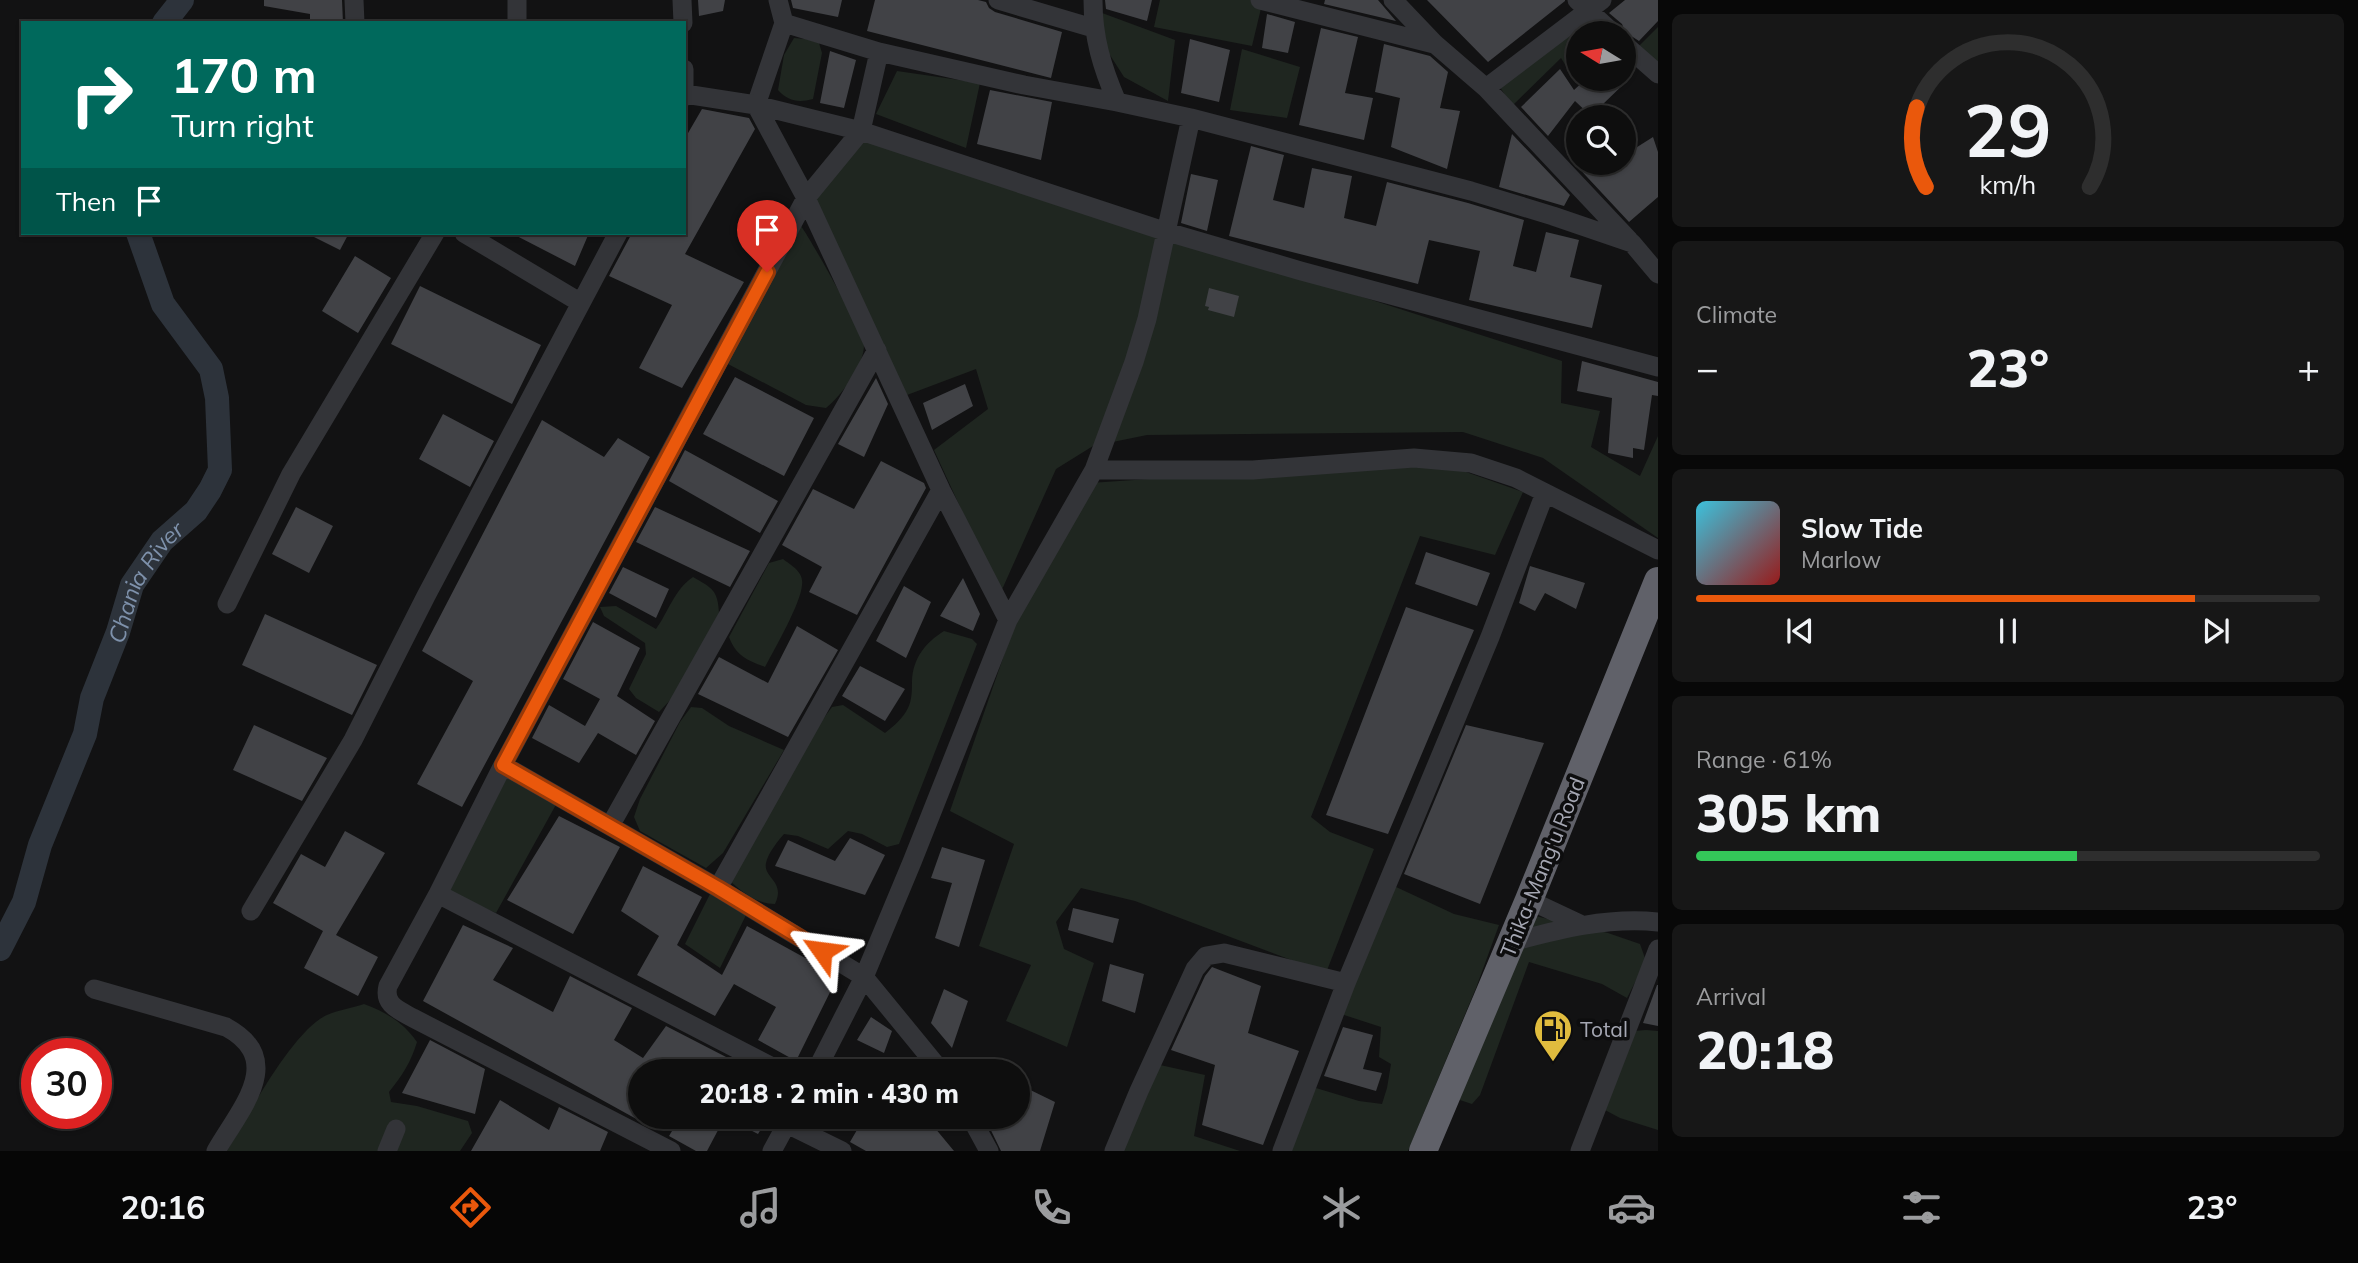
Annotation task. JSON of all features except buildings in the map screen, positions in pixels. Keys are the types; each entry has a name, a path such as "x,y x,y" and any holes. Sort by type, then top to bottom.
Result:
{"highway":[{"name":"Thika-Mang'u Road","path":"1423,1151 1529,900 1658,581"}],"street":[{"path":"355,0 355,21"},
{"path":"517,0 517,21"},
{"path":"682,0 683,21"},
{"path":"778,0 783,23 756,105 806,198 941,490 1008,620"},
{"path":"998,0 1093,28"},
{"path":"1093,0 1093,28 1101,61 1117,102"},
{"path":"1260,0 1435,44"},
{"path":"1399,2 1435,44 1486,88 1658,274"},
{"path":"1486,88 1589,4 1602,21"},
{"path":"783,23 879,52 1024,85 1191,118 1471,191 1632,243"},
{"path":"671,1151 392,1006 386,993 503,765 806,198 861,131 879,52"},
{"path":"1636,55 1658,74"},
{"path":"686,95 756,105 861,131 1164,231 1301,271 1658,367"},
{"path":"822,1059 864,977 1008,620 1094,470 1147,319 1164,231 1191,118"},
{"path":"227,604 291,474 434,235"},
{"path":"467,235 581,303"},
{"path":"251,911 353,740 617,235"},
{"path":"610,826 877,349"},
{"path":"1094,470 1253,470 1439,459 1472,463 1494,469 1658,550"},
{"path":"718,888 941,490"},
{"path":"1282,1151 1346,983 1490,636 1545,493"},
{"path":"503,765 718,888 864,977 930,1059"},
{"path":"438,894 757,1059"},
{"path":"1529,900 1580,924"},
{"path":"1511,942 1580,924 1658,922"},
{"path":"1580,1151 1658,949"},
{"path":"1114,1151 1200,960 1206,956 1224,953 1346,983"},
{"path":"94,989 226,1027 238,1034 253,1049 257,1062 253,1088 216,1151"},
{"path":"387,1151 396,1129"},
{"path":"772,1151 784,1129"},
{"path":"804,1129 842,1151"},
{"path":"977,1129 989,1151"}],"shaded area":[{"path":"1160,0 1263,0 1252,46 1154,27"},
{"path":"1094,10 1175,40 1168,101 1124,77 1101,41"},
{"path":"1658,27 1658,62 1639,46"},
{"path":"1566,35 1566,66 1561,58 1512,106 1498,84"},
{"path":"794,38 819,43 822,53 813,99 794,100 778,90 784,55"},
{"path":"1242,49 1300,67 1287,118 1230,110"},
{"path":"897,71 980,83 966,148 876,114"},
{"path":"858,135 1562,361 1561,403 1600,411 1591,447 1640,476 1658,436 1658,538 1543,458 1463,432 1147,435 1093,446 1056,469 1000,594 934,450 988,409 976,369 907,395 808,206"},
{"path":"801,226 847,306 864,345 860,362 851,380 826,408 806,405 728,364"},
{"path":"1449,466 1523,492 1495,555 1420,536 1311,817 1330,832 1374,849 1326,973 1135,901 1081,888 1056,922 1064,949 1094,963 1067,1047 1006,1021 1031,965 979,946 1014,844 950,811 1020,609 1090,483 1266,471"},
{"path":"783,559 799,573 802,580 801,593 765,667 743,656 735,649 729,637 769,563"},
{"path":"693,577 713,590 719,613 673,697 659,712 636,698 629,689 646,654 645,643 604,616 600,607 616,606 656,629 676,594"},
{"path":"944,631 972,639 977,644 899,844 887,847 862,834 848,831 828,849 798,836 784,834 766,863 778,890 775,904 757,900 731,882 820,723 832,707 843,705 885,733 898,722 908,708 918,658 926,646"},
{"path":"691,707 702,708 729,726 784,750 723,853 706,868 640,831 634,817 640,799 680,722"},
{"path":"505,772 558,801 496,913 445,891"},
{"path":"1394,886 1454,914 1499,925 1476,988 1408,1151 1287,1151 1316,1088 1359,1101 1382,1104 1391,1064 1379,1057 1381,1027 1338,1013"},
{"path":"711,892 748,911 720,968 685,944"},
{"path":"1531,915 1608,933 1640,944 1646,961 1627,998 1602,984 1529,962 1480,1095 1472,1104 1460,1100 1453,1092"},
{"path":"364,1004 394,1019 417,1042 406,1068 389,1092 391,1102 417,1106 468,1121 472,1133 460,1151 227,1151 271,1076 299,1038 327,1015"},
{"path":"1634,1031 1658,1031 1658,1130 1620,1118 1605,1110"},
{"path":"1151,1063 1205,1075 1194,1136 1240,1151 1117,1151"}],"waterway":[{"name":"Chania River","path":"166,21 182,0"},
{"name":"Chania River","path":"0,949 24,902 40,845 85,734 92,698 118,632 132,585 162,541 196,511 220,470 217,398 211,369 163,304 139,235"}],"place":[{"name":"Total","path":"1553,1063"}],"route":[{"path":"767,272 503,765 822,951"}]}
